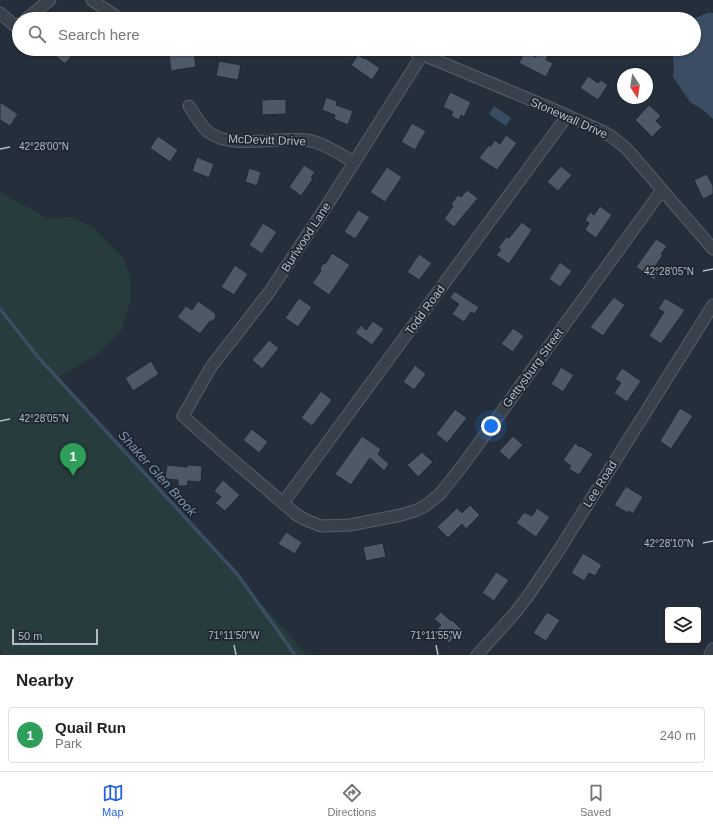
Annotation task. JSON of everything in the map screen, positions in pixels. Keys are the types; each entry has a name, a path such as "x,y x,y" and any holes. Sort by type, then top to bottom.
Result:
{"street":[{"path":"35,12 50,0"},
{"path":"92,0 110,12"},
{"path":"0,13 12,21"},
{"name":"Burlwood Lane","path":"183,416 211,367 250,320 270,291 421,56"},
{"name":"Stonewall Drive","path":"427,56 604,132 620,143 713,248"},
{"name":"McDevitt Drive","path":"189,106 205,128 218,138 244,141 310,141 325,146 354,162"},
{"name":"Todd Road","path":"283,504 567,116"},
{"name":"Gettysburg Street","path":"183,416 283,504 306,520 321,526 350,525 401,515 417,510 432,501 448,486 662,190"},
{"name":"Lee Road","path":"477,655 515,613 559,550 713,305"},
{"path":"710,655 713,649"}],"green space":[{"path":"0,192 48,219 71,217 92,226 122,256 130,276 130,302 121,331 99,353 58,377 307,655 2,655 0,648"}],"water":[{"path":"707,13 713,13 713,119 703,110 690,102 673,77 673,56 701,56 701,16"},
{"path":"494,106 511,118 506,126 489,114"}],"building":[{"path":"55,56 71,56 65,64"},
{"path":"169,56 195,56 196,67 171,71"},
{"path":"357,56 360,56 380,68 372,80 351,65"},
{"path":"522,56 548,56 546,60 553,63 546,77 519,63"},
{"path":"219,61 241,65 238,80 216,76"},
{"path":"588,76 598,83 601,80 608,85 598,100 580,88"},
{"path":"450,92 471,102 464,117 461,115 459,120 451,116 453,112 443,107"},
{"path":"326,97 337,101 336,105 353,111 348,125 334,119 335,115 322,110"},
{"path":"286,99 286,114 262,115 262,100"},
{"path":"0,102 18,114 10,126 0,120"},
{"path":"649,105 661,116 656,121 662,127 652,137 635,120"},
{"path":"412,123 426,131 415,150 401,142"},
{"path":"506,135 517,143 497,170 479,158 489,145 491,146 495,140 500,144"},
{"path":"158,136 178,150 170,162 150,148"},
{"path":"197,157 214,164 209,178 192,171"},
{"path":"304,165 315,172 311,178 313,179 301,196 289,187"},
{"path":"561,166 572,175 558,191 547,182"},
{"path":"387,167 402,177 385,202 370,192"},
{"path":"249,168 261,172 257,186 245,182"},
{"path":"707,174 713,186 713,194 703,199 694,180"},
{"path":"467,190 478,198 454,227 444,219 453,206 451,204 458,195 461,197"},
{"path":"600,206 612,215 596,238 585,230 589,223 585,220 590,212 594,215"},
{"path":"358,210 370,217 355,239 344,232"},
{"path":"522,222 532,230 509,264 496,255 501,250 498,248 506,237 509,238"},
{"path":"263,223 277,232 262,254 249,245"},
{"path":"656,239 667,246 654,268 659,272 654,280 636,267"},
{"path":"332,253 350,265 329,295 312,283 321,271 320,268 326,263"},
{"path":"419,254 432,263 419,280 407,272"},
{"path":"560,262 572,271 560,287 549,279"},
{"path":"235,265 248,274 234,295 221,287"},
{"path":"454,291 479,307 475,314 471,312 464,322 452,314 459,304 450,298"},
{"path":"614,297 625,305 603,336 590,327"},
{"path":"299,298 312,307 298,327 285,318"},
{"path":"665,298 685,310 661,344 649,336 664,312 658,309"},
{"path":"198,301 215,313 216,317 213,321 210,321 200,334 177,317 186,306 192,310"},
{"path":"373,321 384,329 372,345 355,333 361,325 366,330"},
{"path":"513,328 524,336 513,352 501,344"},
{"path":"269,340 279,348 262,369 252,360"},
{"path":"151,361 159,374 133,391 125,378"},
{"path":"415,365 426,374 414,390 403,382"},
{"path":"561,367 574,375 563,392 551,384"},
{"path":"622,368 641,381 627,402 614,393 621,383 615,379"},
{"path":"321,391 332,400 312,426 301,418"},
{"path":"680,408 693,416 671,449 660,441"},
{"path":"455,409 467,418 447,443 436,434"},
{"path":"252,429 268,442 259,453 243,440"},
{"path":"362,436 381,449 378,454 389,464 384,471 370,458 351,485 335,474"},
{"path":"513,436 523,445 509,460 499,451"},
{"path":"575,443 593,454 579,475 569,469 571,466 563,460"},
{"path":"422,452 433,462 418,477 407,465"},
{"path":"167,465 187,467 187,465 202,466 201,482 188,481 187,486 178,486 178,480 165,479"},
{"path":"223,480 240,495 225,511 215,503 221,497 214,491"},
{"path":"626,486 643,497 633,514 629,511 628,513 614,505"},
{"path":"470,505 480,515 466,529 462,524 448,538 437,527 457,508 462,513"},
{"path":"537,508 550,517 536,537 516,523 524,512 532,516"},
{"path":"286,532 302,542 295,554 278,544"},
{"path":"383,543 386,557 366,561 363,547"},
{"path":"583,553 602,565 595,576 589,573 584,581 571,573"},
{"path":"496,572 509,580 494,601 482,593"},
{"path":"441,612 462,630 449,643 438,632 439,631 437,629 441,625 434,619"},
{"path":"547,612 560,620 546,641 533,633"}],"waterway":[{"name":"Shaker Glen Brook","path":"0,309 38,357 238,575 295,655"}],"place":[{"name":"Quail Run","path":"73,476"}]}
